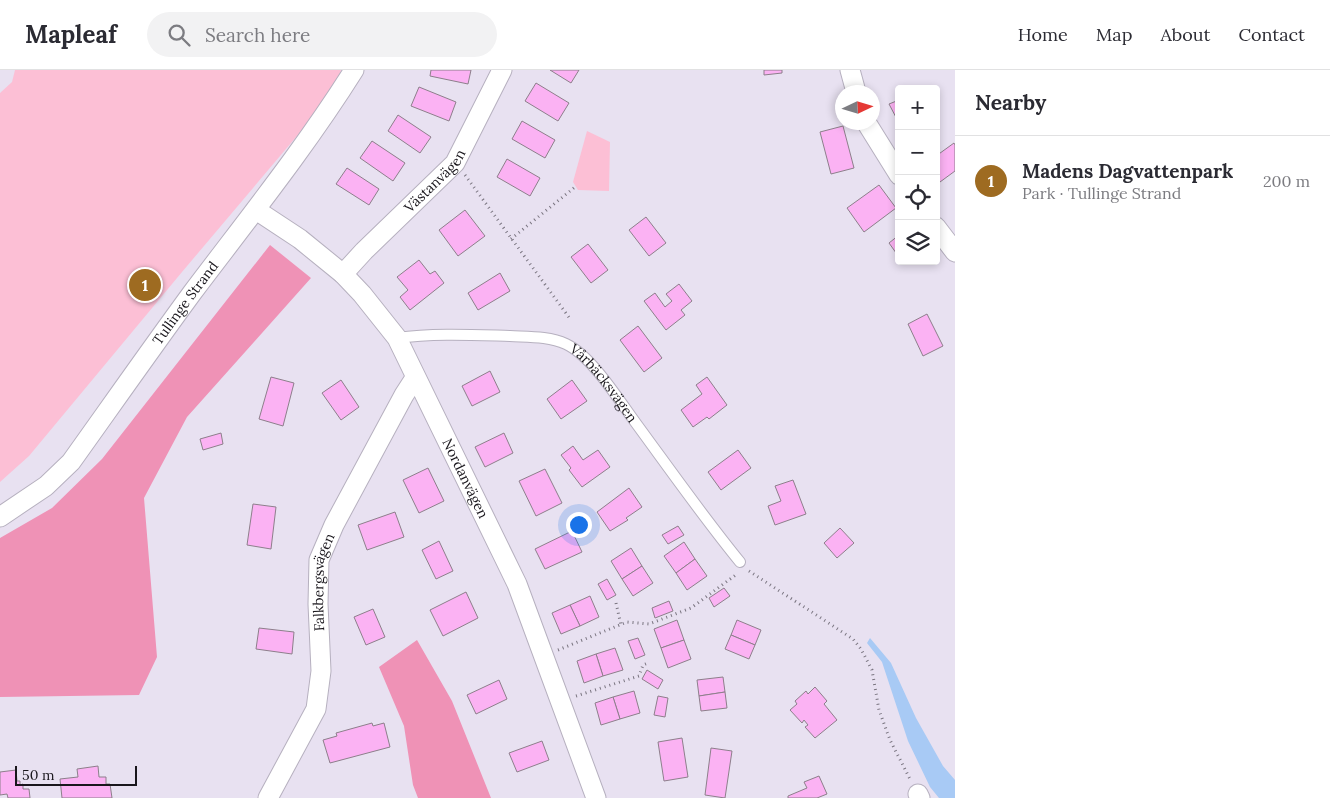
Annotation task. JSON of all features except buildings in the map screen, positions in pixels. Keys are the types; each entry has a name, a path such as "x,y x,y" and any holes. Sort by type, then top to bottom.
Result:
{"street":[{"name":"Tullinge Strand","path":"0,517 46,486 71,462 192,294 256,210 333,103 354,70"},
{"name":"Västanvägen","path":"343,274 455,163 502,70"},
{"path":"850,70 854,85"},
{"path":"871,130 895,169"},
{"name":"Nordanvägen","path":"256,210 300,239 343,274 362,294 397,338 517,584 596,798"},
{"path":"940,231 955,252"},
{"name":"Falkbergsvägen","path":"268,798 316,709 321,671 318,604 319,560 334,525 415,378"}],"lane":[{"name":"Vårbäcksvägen","path":"397,338 417,335 538,337 564,342 575,348 609,387 715,532 743,565"}],"path":[{"path":"455,163 571,320"},
{"path":"511,239 576,186"},
{"path":"544,656 627,622 649,624 691,608 743,565 853,639 861,649 872,670 879,710 890,740 919,796"},
{"path":"616,603 621,625"},
{"path":"561,701 639,676 643,665 648,663"}],"shaded area":[{"path":"15,70 341,70 335,91 29,456 0,482 0,93 12,82"},
{"path":"587,131 610,142 609,191 578,190 573,182"},
{"path":"270,245 311,278 187,417 144,498 157,657 139,695 0,697 0,538 52,508 102,459"},
{"path":"417,640 452,701 491,798 418,798 413,785 404,726 379,667"}],"water":[{"path":"870,638 891,663 916,718 943,766 955,780 955,798 939,798 930,787 908,741 882,662 867,643"}],"place":[{"name":"Madens Dagvattenpark","path":"145,285"}]}
